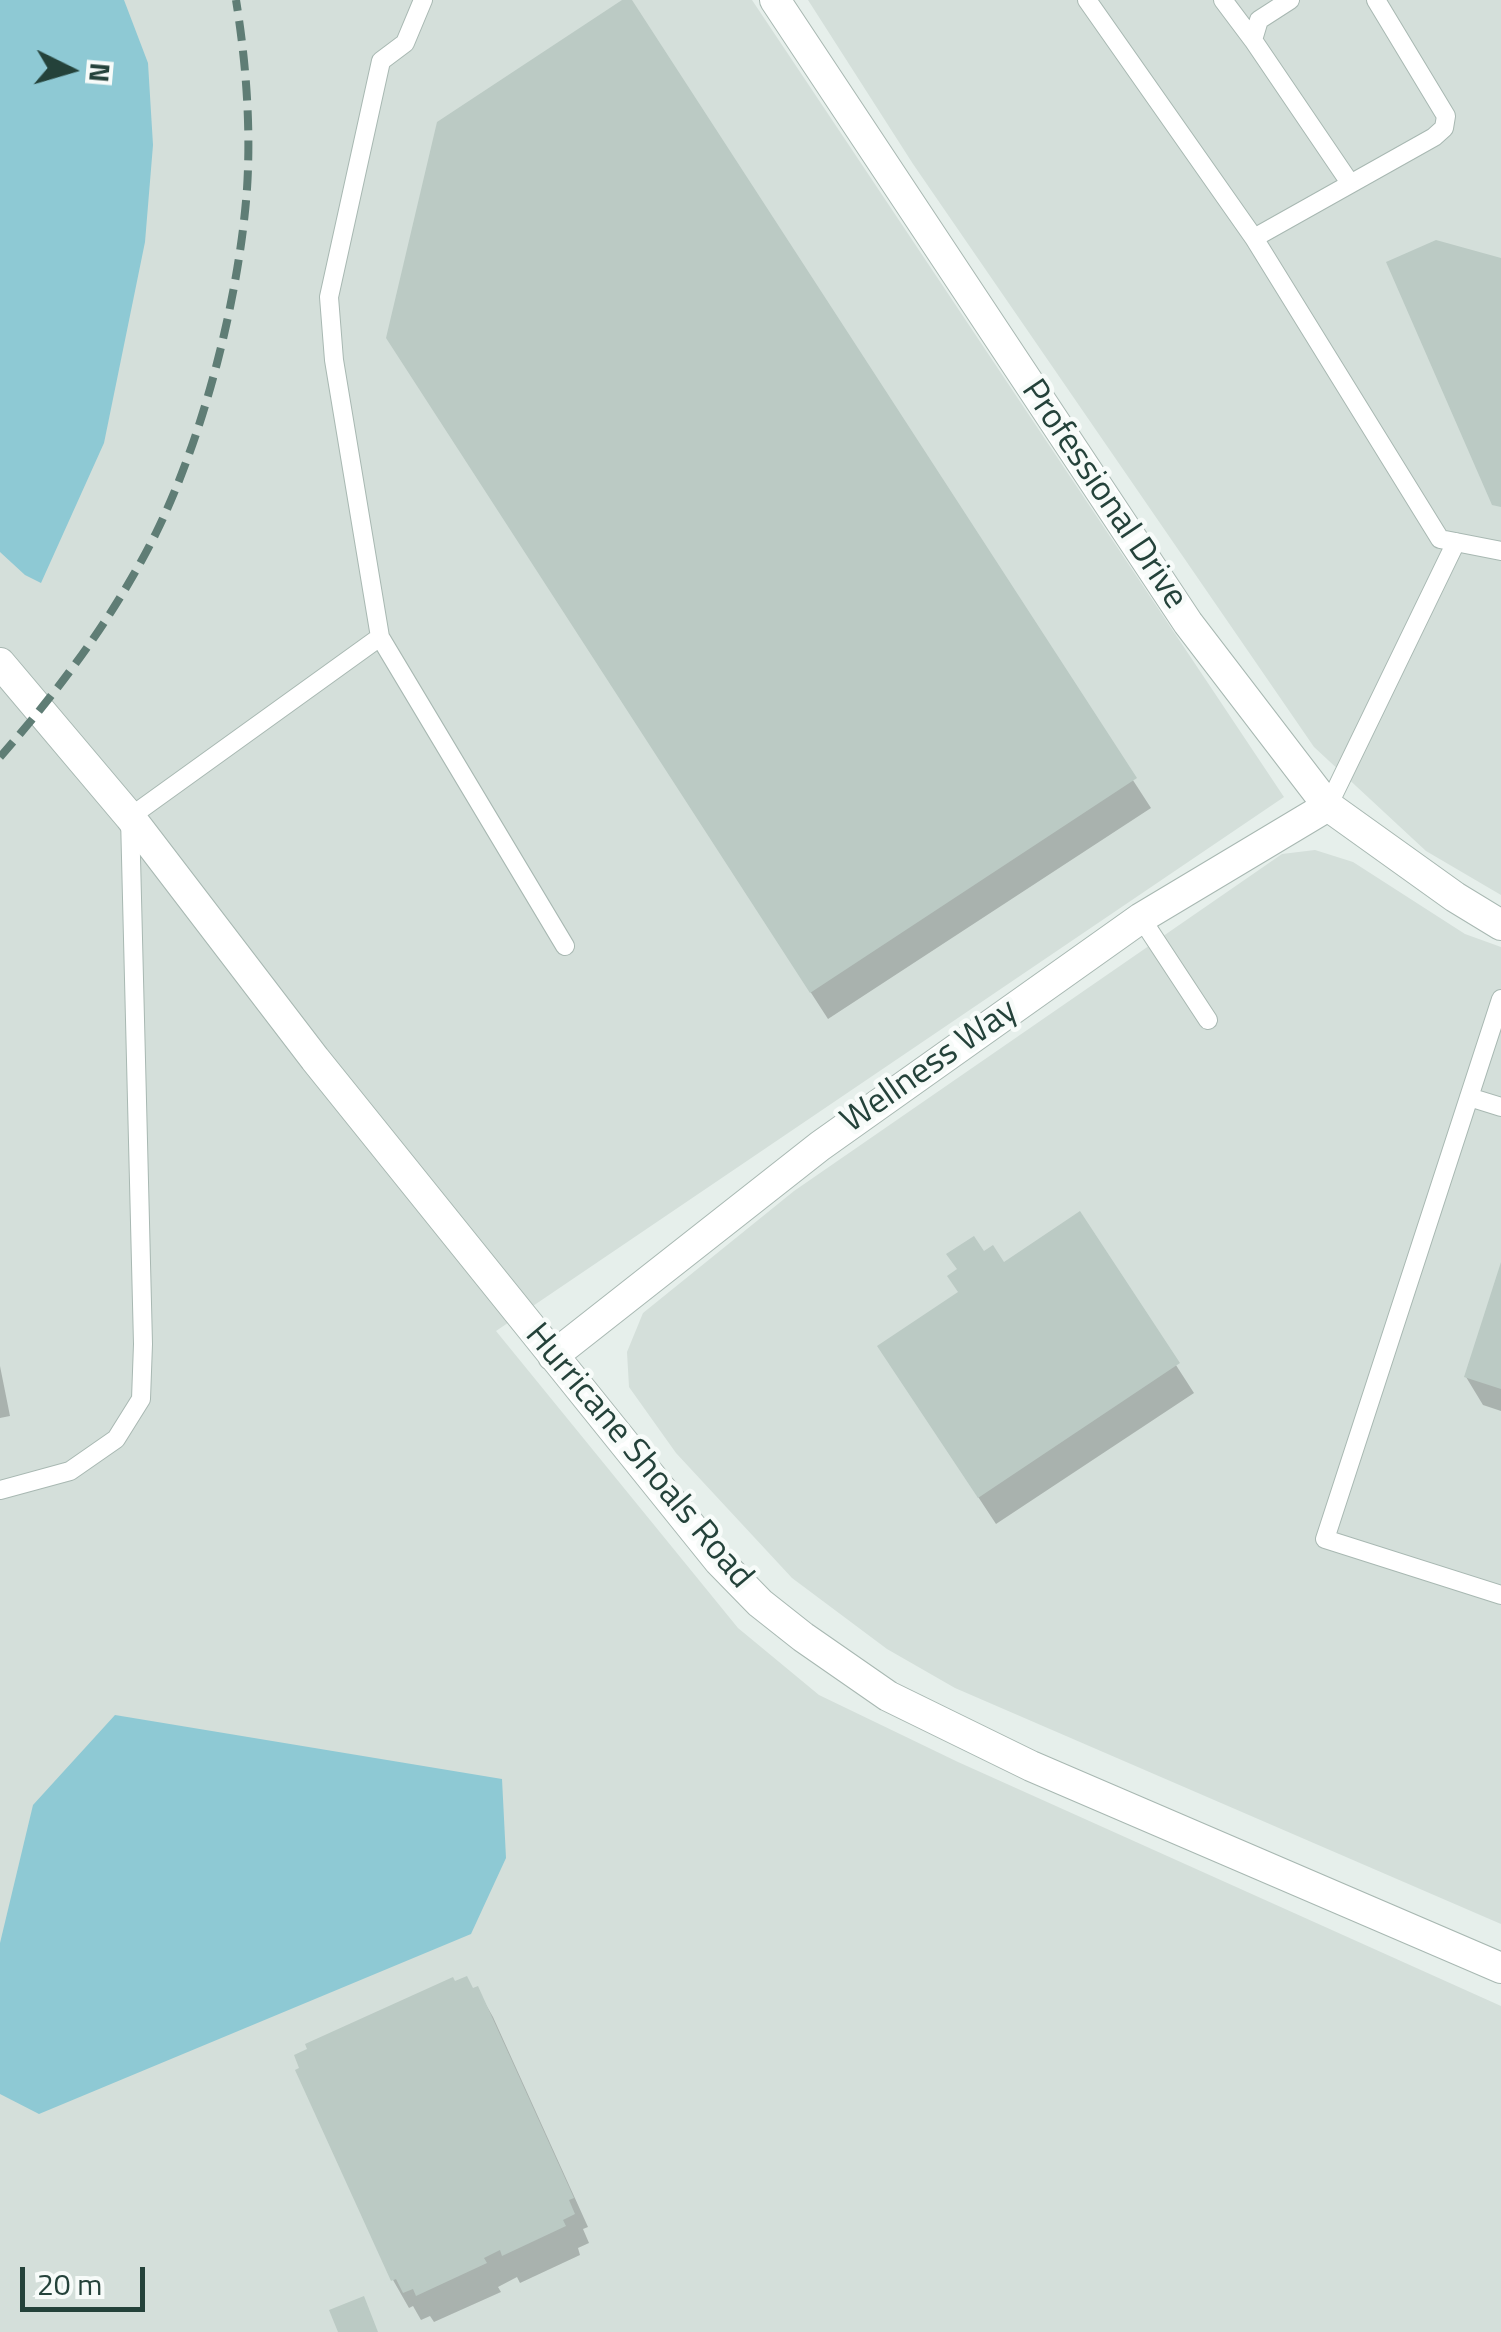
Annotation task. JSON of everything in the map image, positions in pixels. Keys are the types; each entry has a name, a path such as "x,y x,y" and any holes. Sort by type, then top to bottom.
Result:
{"street":[{"name":"Professional Drive","path":"775,0 1188,623 1328,806 1455,897 1501,924"},
{"name":"Hurricane Shoals Road","path":"0,664 130,817 315,1060 553,1356 719,1561 760,1603 844,1668 888,1696 1031,1766 1501,1968"},
{"name":"Wellness Way","path":"553,1356 820,1146 1141,918 1328,806"}],"lane":[{"path":"423,0 405,43 381,60 329,297 334,360 380,638 565,946"},
{"path":"1087,0 1254,238 1440,539 1501,550"},
{"path":"1223,0 1350,183"},
{"path":"1253,40 1259,20 1290,0"},
{"path":"1254,238 1444,128 1446,116 1376,0"},
{"path":"1328,806 1456,542"},
{"path":"0,1490 70,1471 116,1439 141,1399 143,1344 130,817 380,638"},
{"path":"1141,918 1208,1020"},
{"path":"1501,999 1324,1538 1501,1595"},
{"path":"1469,1096 1501,1106"}],"shaded area":[{"path":"0,0 752,0 1284,797 496,1331 738,1628 819,1695 958,1762 1501,2006 1501,2332 0,2332"},
{"path":"808,0 1501,0 1501,895 1426,851 1314,747 913,164"},
{"path":"1315,850 1353,862 1465,934 1501,947 1501,1924 955,1688 887,1649 792,1578 676,1453 629,1387 627,1352 643,1313 794,1191 1282,854"}],"water":[{"path":"0,0 124,0 148,63 153,145 145,242 104,443 41,583 25,575 0,552"},
{"path":"115,1715 502,1779 506,1858 471,1934 39,2114 0,2094 0,1943 33,1805"}],"building":[{"path":"622,0 632,0 1137,778 810,993 386,338 437,122"},
{"path":"1436,240 1501,258 1501,507 1492,505 1386,262"},
{"path":"1080,1211 1180,1363 978,1498 877,1346 958,1292 947,1276 957,1269 946,1254 974,1236 984,1251 993,1245 1004,1262"},
{"path":"1501,1262 1501,1389 1464,1377"},
{"path":"467,1976 473,1988 478,1986 574,2198 569,2200 575,2214 563,2220 566,2226 502,2256 500,2250 484,2258 487,2263 416,2296 413,2289 403,2293 396,2279 391,2281 295,2070 299,2068 294,2055 307,2049 305,2044 453,1977 455,1981"},
{"path":"364,2296 378,2332 338,2332 329,2310"}],"railway":[{"path":"0,757 65,678 123,593 173,495 204,410 236,275 247,189 247,94 236,0"}]}
